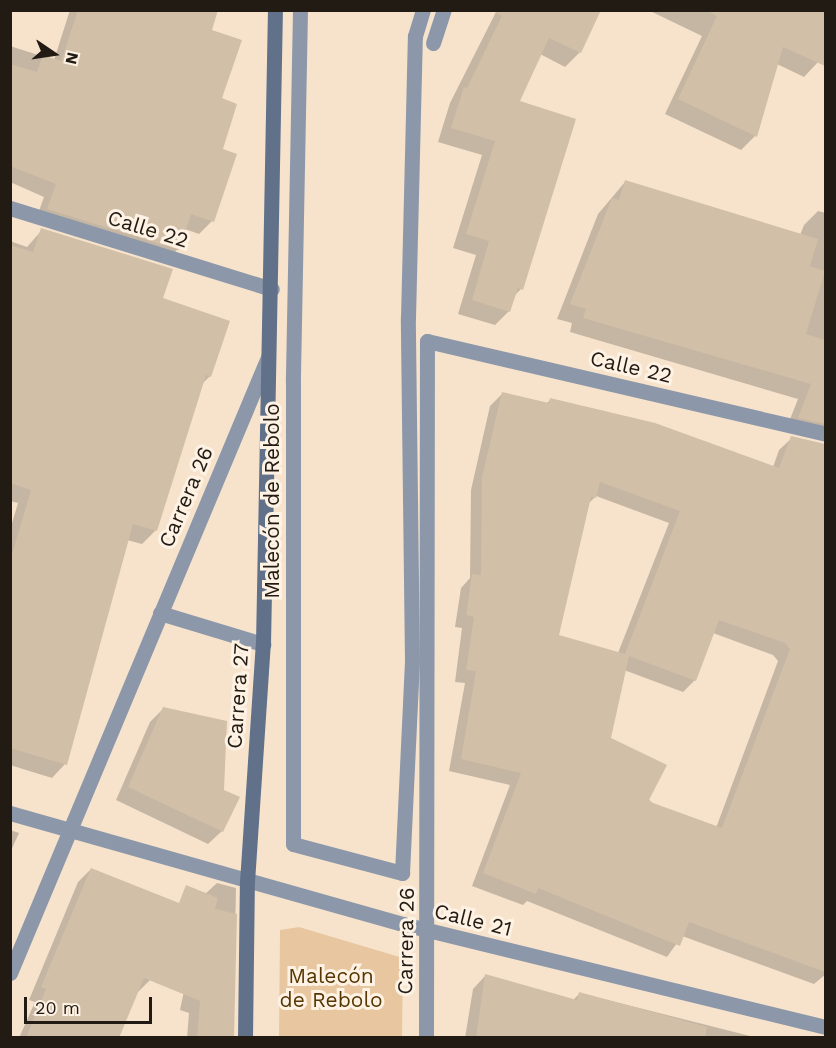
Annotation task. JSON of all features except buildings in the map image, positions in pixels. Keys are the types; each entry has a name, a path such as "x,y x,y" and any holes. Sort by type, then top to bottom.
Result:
{"street":[{"name":"Carrera 26","path":"10,973 268,357 272,289 275,10"},
{"name":"Malecón de Rebolo","path":"300,10 293,382 293,844 402,873 412,662 408,318 413,83 415,36 423,10"},
{"path":"433,43 444,10"},
{"name":"Calle 22","path":"10,208 272,289"},
{"name":"Carrera 26","path":"426,1038 428,931 427,341"},
{"name":"Calle 22","path":"427,341 825,434"},
{"name":"Carrera 27","path":"245,1038 247,882 263,644 268,357"},
{"path":"160,613 263,644"},
{"name":"Calle 21","path":"10,813 247,882 428,931 825,1027"}],"green space":[{"name":"Malecón de Rebolo","path":"299,927 403,958 402,1037 279,1037 280,930"}]}
